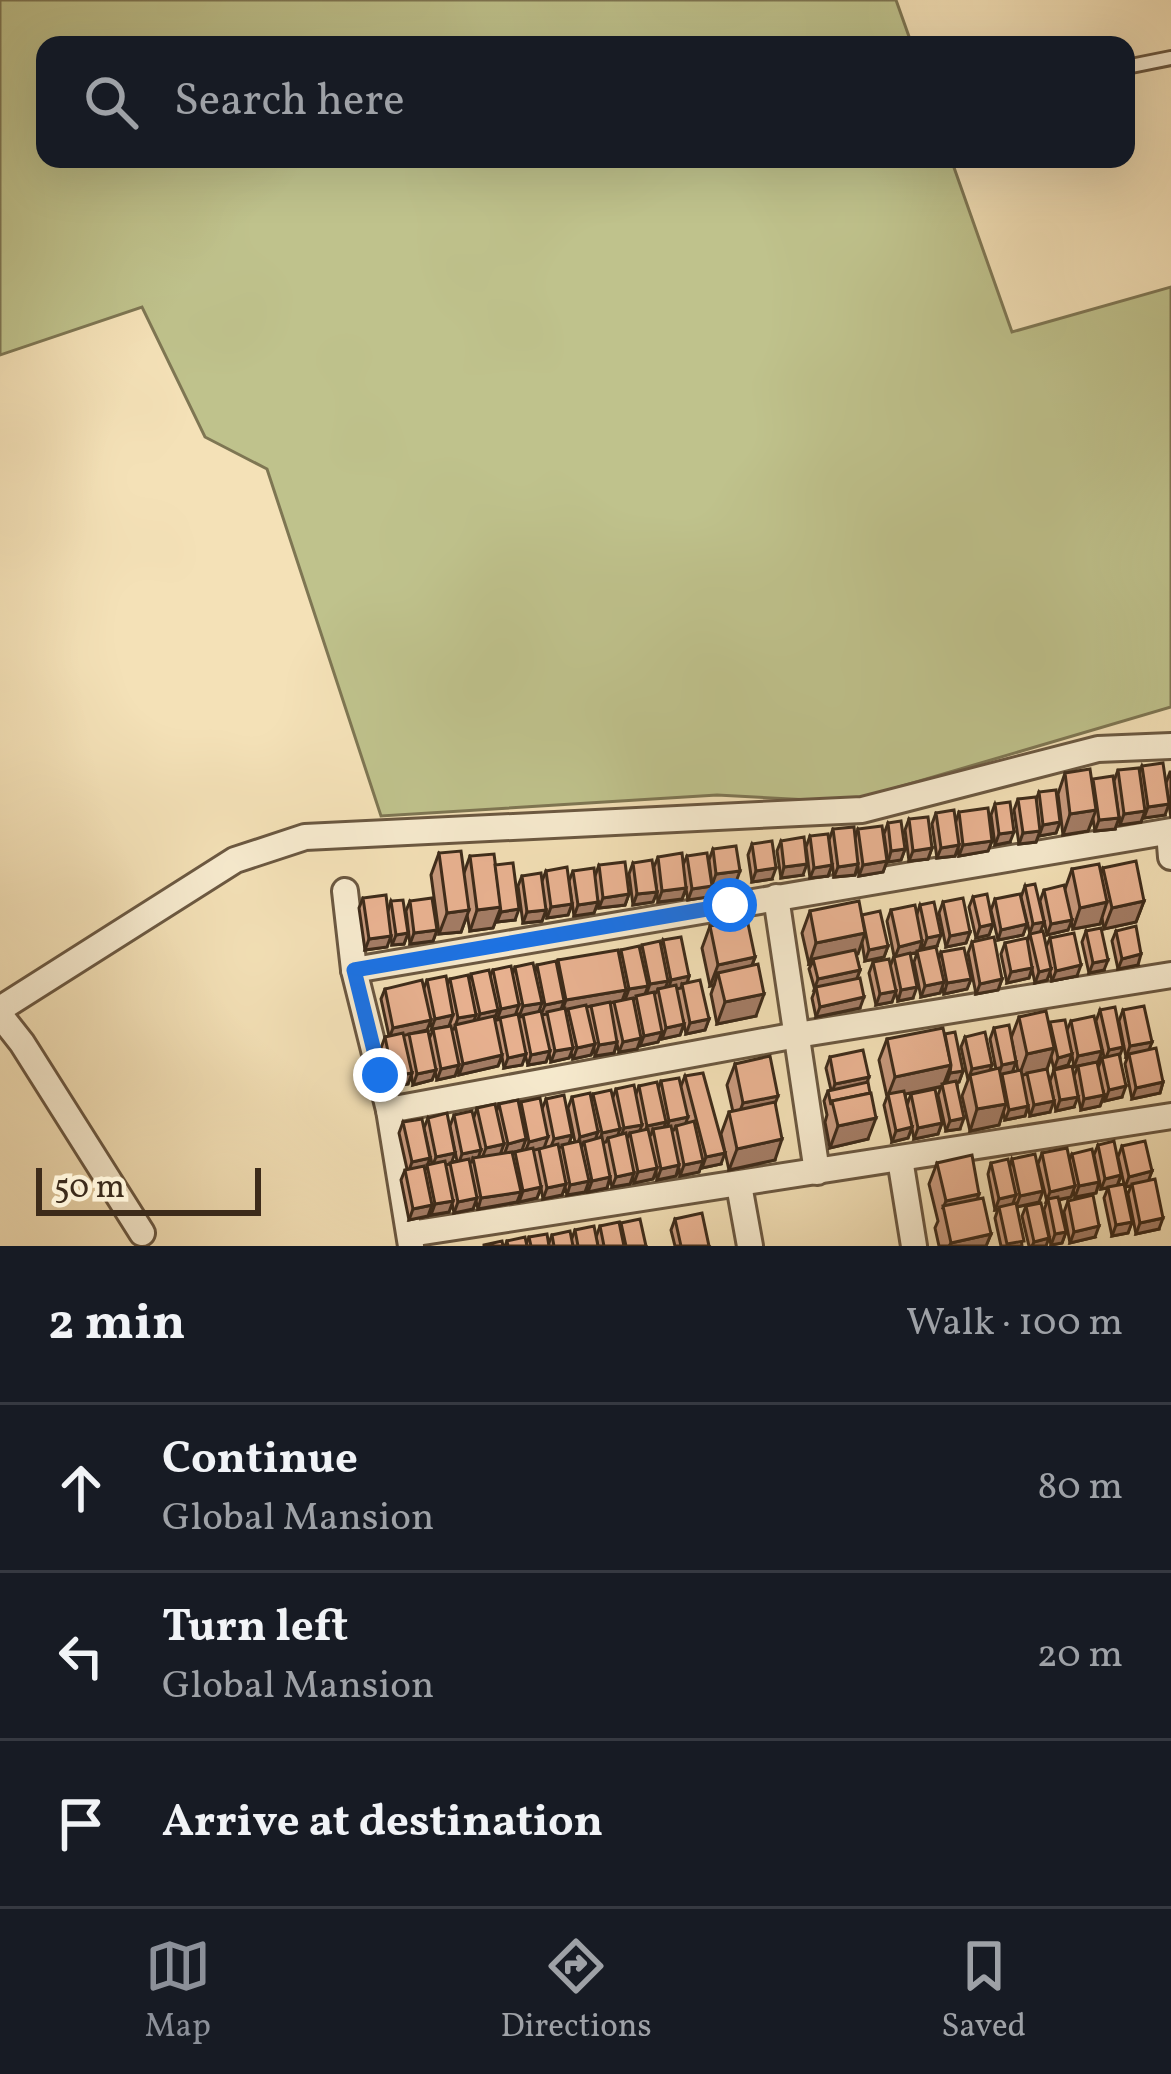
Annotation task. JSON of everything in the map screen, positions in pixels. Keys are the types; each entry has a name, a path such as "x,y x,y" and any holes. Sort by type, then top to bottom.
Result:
{"street":[{"path":"142,1233 0,1012 235,860 305,837 862,810 1098,749 1171,746"},
{"path":"354,970 776,897 1170,840"},
{"path":"345,891 354,970 389,1110 410,1240 1171,1116"},
{"path":"776,897 817,1172"},
{"path":"389,1110 796,1035 1171,975"},
{"path":"900,1159 914,1246"},
{"path":"740,1185 750,1246"}],"lane":[{"path":"1135,65 1171,58"}],"green space":[{"path":"0,0 896,0 909,36 36,36 36,168 954,168 1012,332 1171,287 1171,707 848,802 717,795 381,816 267,469 205,437 142,307 0,355"}],"building":[{"path":"1163,763 1169,804 1148,807 1142,766"},
{"path":"1139,768 1145,811 1124,814 1118,770"},
{"path":"1090,769 1096,810 1070,814 1065,773"},
{"path":"1113,776 1119,818 1099,820 1093,779"},
{"path":"1056,790 1060,822 1043,825 1039,792"},
{"path":"1036,797 1040,831 1023,833 1018,799"},
{"path":"1010,802 1014,832 999,834 995,804"},
{"path":"988,808 992,841 963,845 959,812"},
{"path":"954,810 959,845 941,848 936,813"},
{"path":"928,817 932,848 913,851 909,819"},
{"path":"901,821 905,849 891,851 888,823"},
{"path":"882,826 887,861 863,865 858,829"},
{"path":"854,827 858,864 838,867 833,829"},
{"path":"828,834 832,865 814,868 810,836"},
{"path":"804,837 807,864 784,867 781,841"},
{"path":"772,841 776,868 756,871 752,844"},
{"path":"736,846 740,871 716,874 713,849"},
{"path":"461,851 469,910 447,913 439,853"},
{"path":"682,853 686,888 662,891 658,857"},
{"path":"707,853 712,886 692,889 687,856"},
{"path":"494,854 501,907 477,910 470,856"},
{"path":"652,860 657,892 637,894 633,863"},
{"path":"1136,861 1144,901 1112,908 1103,868"},
{"path":"625,862 629,894 603,898 599,865"},
{"path":"513,863 519,909 501,912 495,865"},
{"path":"1099,864 1107,902 1080,908 1072,869"},
{"path":"567,867 572,904 551,907 546,871"},
{"path":"594,868 598,902 578,905 573,871"},
{"path":"541,873 546,910 527,912 522,876"},
{"path":"1035,884 1044,922 1033,924 1025,886"},
{"path":"1064,885 1072,920 1051,924 1044,890"},
{"path":"987,894 993,924 980,927 973,897"},
{"path":"1020,894 1027,924 1001,930 995,899"},
{"path":"386,895 391,936 369,939 363,898"},
{"path":"432,898 437,930 414,933 410,901"},
{"path":"963,898 970,932 950,936 943,902"},
{"path":"403,900 408,933 396,935 391,901"},
{"path":"859,901 865,933 816,943 810,911"},
{"path":"934,902 941,935 927,938 920,905"},
{"path":"915,905 922,941 899,947 891,910"},
{"path":"880,911 888,946 869,950 862,915"},
{"path":"747,919 755,957 718,965 710,926"},
{"path":"1136,926 1141,954 1122,959 1116,931"},
{"path":"1101,928 1108,960 1093,963 1086,931"},
{"path":"1043,931 1051,969 1039,972 1030,934"},
{"path":"1074,933 1081,965 1056,971 1050,938"},
{"path":"681,937 689,976 671,980 663,940"},
{"path":"994,937 1002,979 980,984 972,942"},
{"path":"1027,938 1032,968 1011,972 1005,943"},
{"path":"660,941 668,981 650,984 642,945"},
{"path":"639,946 648,986 629,989 621,950"},
{"path":"936,947 944,982 925,986 917,951"},
{"path":"964,948 971,979 947,983 941,952"},
{"path":"618,950 626,990 566,1000 558,960"},
{"path":"855,950 860,970 818,979 813,959"},
{"path":"910,953 917,987 901,990 894,957"},
{"path":"889,959 896,991 880,994 873,962"},
{"path":"556,961 564,1001 545,1005 537,965"},
{"path":"533,963 542,1003 523,1006 515,967"},
{"path":"758,964 764,994 725,1002 718,973"},
{"path":"511,966 519,1005 501,1009 493,970"},
{"path":"489,970 498,1010 480,1014 471,974"},
{"path":"468,975 476,1015 458,1018 450,979"},
{"path":"446,976 453,1015 435,1019 427,980"},
{"path":"860,978 864,997 820,1007 816,987"},
{"path":"422,980 431,1020 393,1028 385,989"},
{"path":"700,980 709,1019 690,1023 682,984"},
{"path":"676,985 684,1024 666,1028 658,989"},
{"path":"654,992 662,1032 644,1036 636,996"},
{"path":"633,998 641,1038 623,1042 614,1002"},
{"path":"610,1002 617,1042 599,1045 591,1006"},
{"path":"586,1005 595,1044 577,1048 568,1009"},
{"path":"1144,1006 1152,1042 1130,1046 1123,1010"},
{"path":"1115,1007 1123,1047 1109,1050 1100,1010"},
{"path":"565,1008 573,1048 555,1051 547,1012"},
{"path":"541,1011 550,1051 531,1055 523,1015"},
{"path":"1046,1011 1054,1048 1027,1054 1019,1017"},
{"path":"518,1014 526,1054 508,1058 500,1018"},
{"path":"494,1016 502,1055 463,1064 455,1025"},
{"path":"1094,1016 1102,1051 1078,1056 1071,1021"},
{"path":"1065,1020 1072,1054 1058,1058 1050,1022"},
{"path":"1009,1025 1016,1062 1002,1065 994,1028"},
{"path":"451,1026 459,1065 441,1069 433,1029"},
{"path":"943,1028 951,1065 895,1077 887,1039"},
{"path":"428,1031 436,1070 417,1074 409,1034"},
{"path":"955,1032 963,1071 950,1073 945,1034"},
{"path":"985,1032 992,1065 972,1069 965,1037"},
{"path":"403,1033 412,1073 393,1076 385,1037"},
{"path":"1156,1048 1163,1082 1136,1088 1129,1054"},
{"path":"863,1050 869,1077 835,1084 830,1057"},
{"path":"1119,1054 1126,1086 1109,1090 1102,1058"},
{"path":"770,1056 778,1096 743,1103 735,1064"},
{"path":"1097,1062 1104,1095 1084,1099 1078,1066"},
{"path":"1072,1066 1078,1097 1060,1100 1054,1070"},
{"path":"999,1068 1006,1104 977,1109 970,1075"},
{"path":"1047,1069 1054,1101 1034,1105 1027,1073"},
{"path":"1021,1070 1028,1106 1009,1110 1002,1074"},
{"path":"703,1073 725,1153 706,1157 685,1076"},
{"path":"679,1078 688,1117 669,1121 661,1081"},
{"path":"956,1081 964,1118 950,1121 942,1084"},
{"path":"657,1082 666,1122 647,1126 639,1086"},
{"path":"868,1082 870,1093 831,1105 828,1091"},
{"path":"634,1085 642,1125 624,1128 616,1089"},
{"path":"935,1089 942,1123 918,1128 911,1094"},
{"path":"611,1090 620,1129 602,1133 593,1094"},
{"path":"904,1091 912,1127 896,1131 888,1094"},
{"path":"590,1093 598,1132 580,1137 572,1097"},
{"path":"871,1093 876,1118 838,1126 832,1101"},
{"path":"564,1095 572,1135 554,1139 546,1099"},
{"path":"540,1098 548,1137 529,1142 521,1102"},
{"path":"518,1100 526,1139 508,1144 499,1104"},
{"path":"775,1102 782,1139 737,1149 729,1112"},
{"path":"495,1104 504,1144 486,1148 477,1108"},
{"path":"472,1111 481,1150 462,1154 454,1115"},
{"path":"447,1113 455,1153 436,1157 428,1118"},
{"path":"422,1119 430,1158 412,1162 403,1122"},
{"path":"694,1121 703,1161 684,1165 676,1126"},
{"path":"671,1126 679,1165 661,1169 653,1129"},
{"path":"648,1129 657,1168 638,1172 630,1133"},
{"path":"626,1133 634,1173 616,1177 608,1138"},
{"path":"602,1137 610,1177 592,1181 584,1142"},
{"path":"580,1141 589,1181 570,1185 562,1145"},
{"path":"1114,1141 1121,1175 1105,1179 1098,1145"},
{"path":"1145,1141 1152,1171 1129,1177 1122,1146"},
{"path":"558,1144 566,1184 547,1188 539,1149"},
{"path":"533,1148 541,1187 523,1191 515,1152"},
{"path":"1067,1148 1075,1186 1050,1192 1042,1153"},
{"path":"1092,1149 1099,1182 1079,1186 1072,1154"},
{"path":"512,1152 521,1192 481,1198 473,1158"},
{"path":"1035,1154 1043,1191 1020,1196 1012,1159"},
{"path":"972,1155 979,1194 946,1201 937,1163"},
{"path":"469,1159 477,1198 458,1202 450,1163"},
{"path":"1008,1159 1016,1195 999,1199 991,1163"},
{"path":"445,1161 453,1201 435,1204 427,1165"},
{"path":"424,1166 432,1205 413,1209 405,1170"},
{"path":"1155,1179 1163,1218 1140,1223 1132,1184"},
{"path":"1124,1184 1132,1222 1116,1225 1108,1187"},
{"path":"1093,1195 1099,1226 1074,1232 1068,1201"},
{"path":"1058,1197 1066,1232 1055,1234 1048,1199"},
{"path":"983,1198 991,1234 951,1243 943,1206"},
{"path":"1016,1203 1024,1241 1007,1244 999,1207"},
{"path":"1041,1203 1049,1238 1034,1242 1026,1206"},
{"path":"702,1213 709,1246 681,1246 675,1219"},
{"path":"640,1219 646,1246 626,1246 621,1223"},
{"path":"619,1222 624,1246 604,1246 600,1226"},
{"path":"594,1226 598,1246 578,1246 575,1230"},
{"path":"570,1231 573,1246 554,1246 552,1235"},
{"path":"547,1234 549,1246 531,1246 529,1237"},
{"path":"525,1237 527,1246 508,1246 507,1241"}],"route":[{"path":"380,1075 354,970 730,905"}]}
